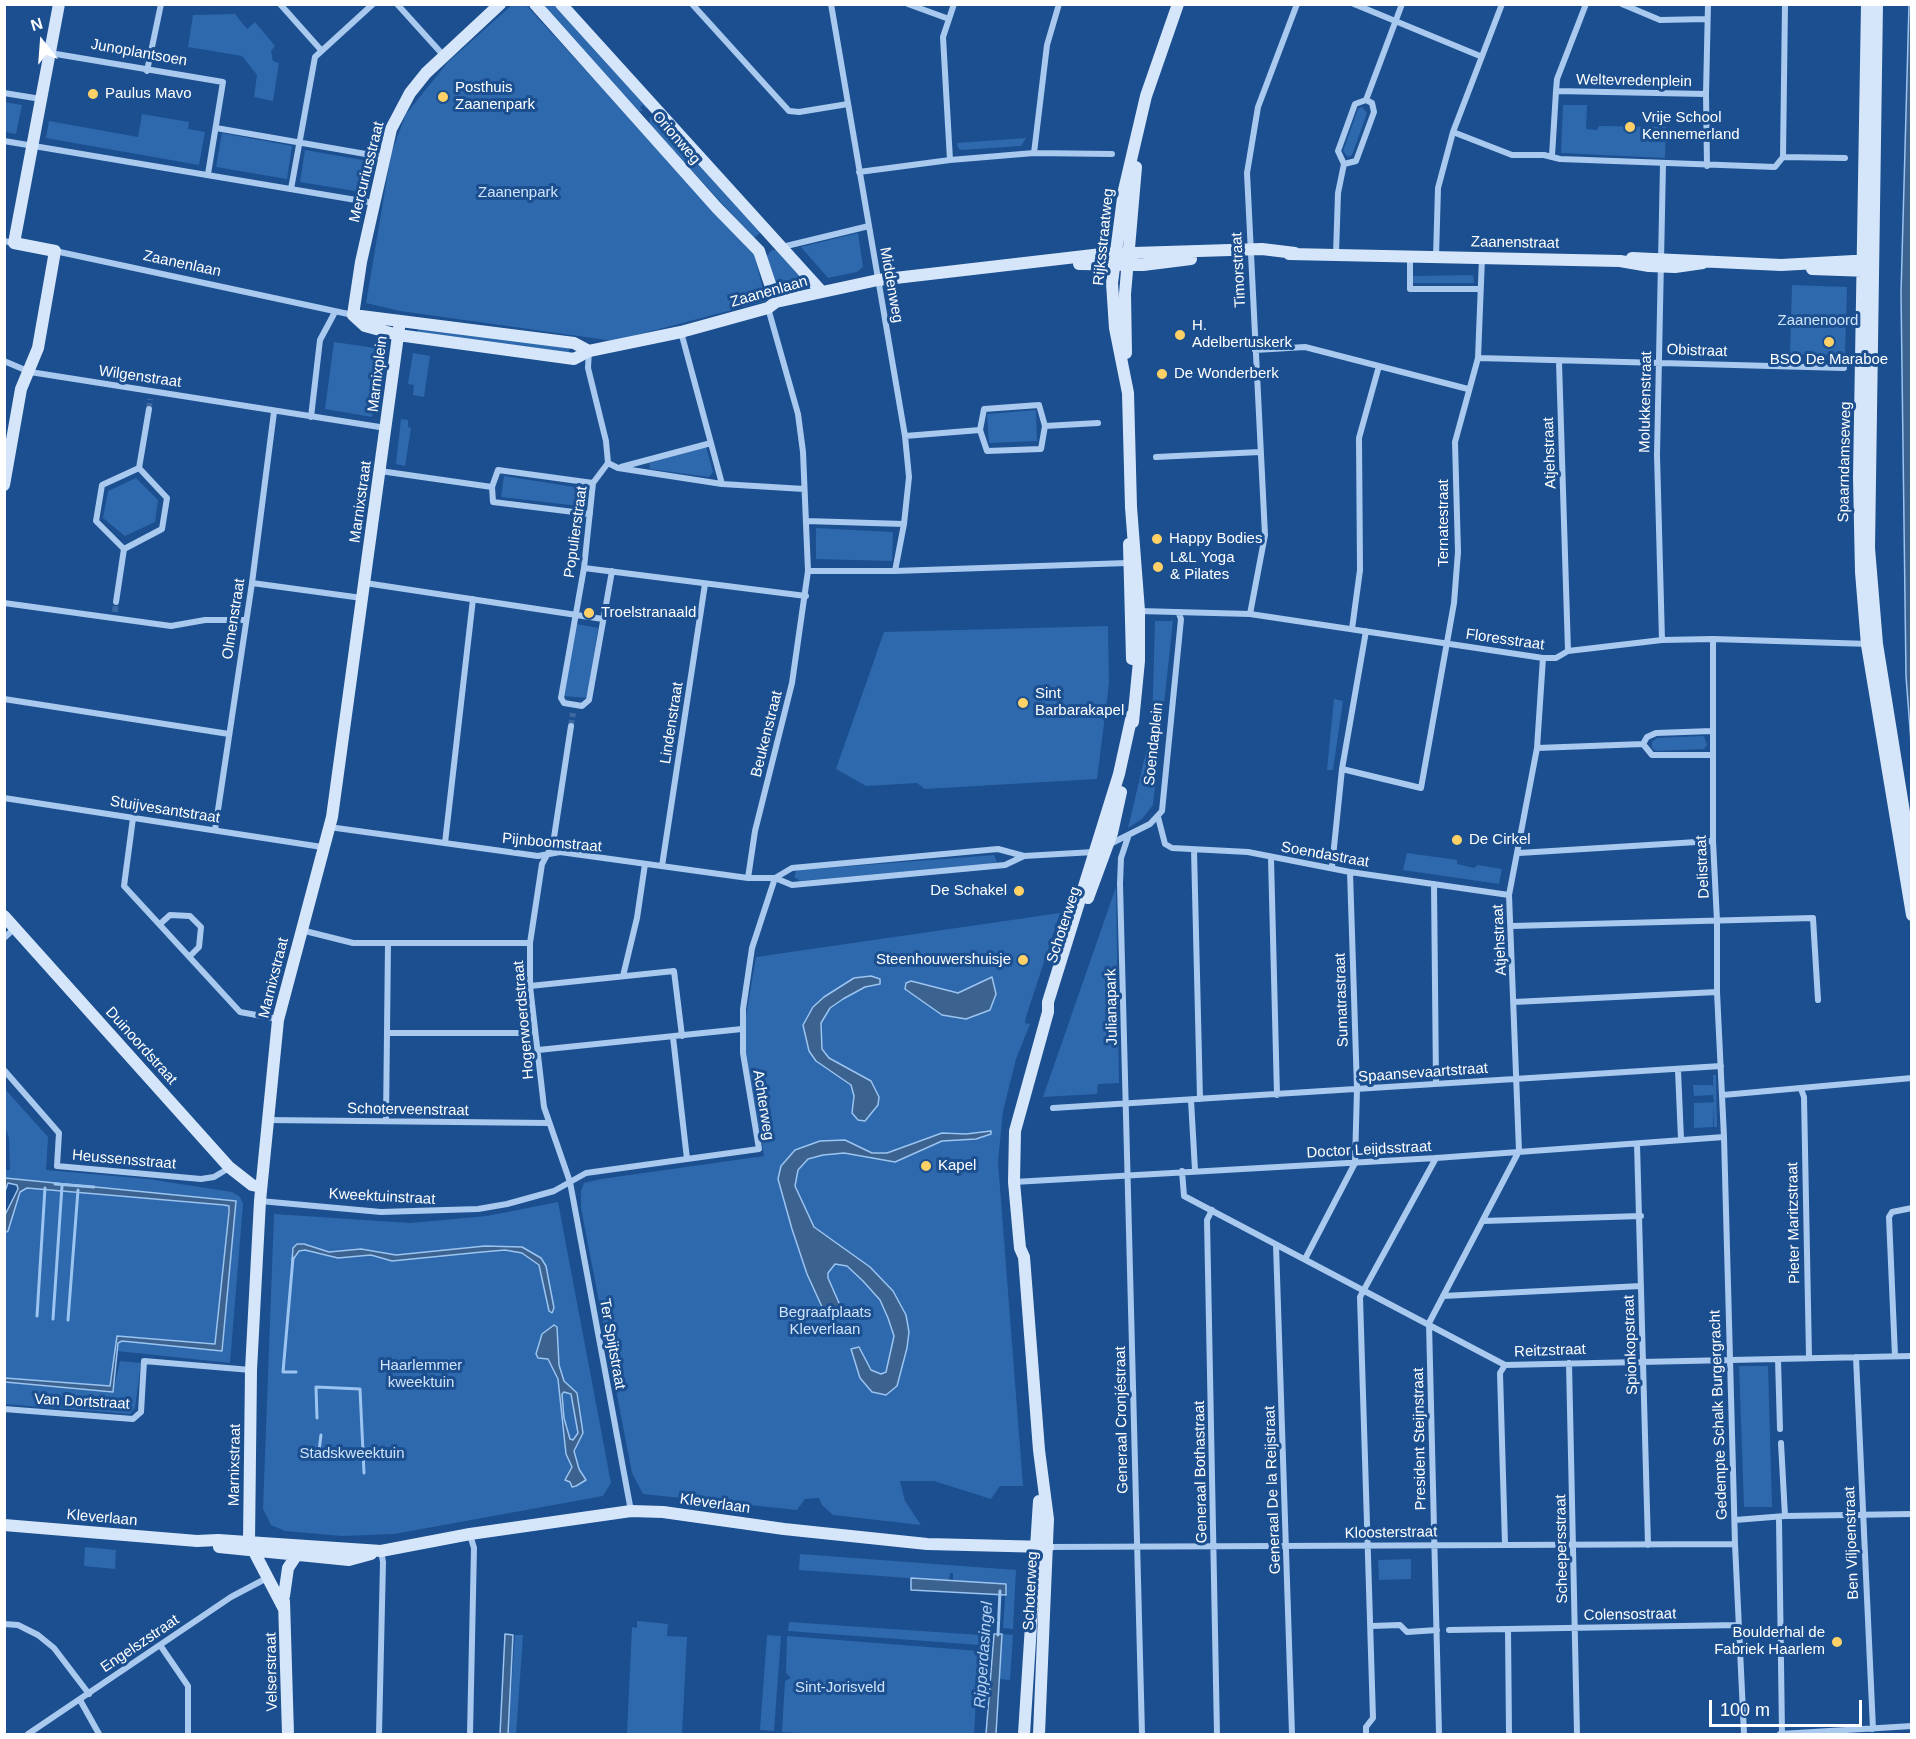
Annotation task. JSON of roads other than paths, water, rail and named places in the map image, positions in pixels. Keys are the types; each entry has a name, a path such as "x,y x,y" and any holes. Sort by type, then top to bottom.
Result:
{"street":[{"path":"9,242 33,146 59,4"},
{"path":"147,71 161,4"},
{"path":"280,4 321,50"},
{"path":"291,189 315,57 373,4"},
{"path":"397,4 444,56"},
{"name":"Mercuriusstraat","path":"353,315 383,157 391,129 410,93 444,56 500,4"},
{"name":"Orionweg","path":"535,4 717,208 759,251 772,305"},
{"name":"Orionweg","path":"561,4 822,292"},
{"path":"692,4 789,111 799,112 848,104"},
{"name":"Middenweg","path":"831,4 905,436 909,477 904,524 895,571"},
{"path":"908,4 949,19"},
{"path":"950,160 943,37 954,4"},
{"path":"1034,153 1047,45 1059,4"},
{"name":"Rijksstraatweg","path":"1132,562 1128,393 1115,328 1112,283 1122,259 1150,87 1179,4"},
{"name":"Timorstraat","path":"1250,614 1265,535 1247,173 1251,138 1258,107 1298,4"},
{"path":"1354,4 1480,56"},
{"path":"1366,100 1402,4"},
{"path":"1436,256 1438,188 1453,132 1480,56 1502,4"},
{"path":"1556,91 1557,79 1586,4"},
{"path":"1622,4 1660,20 1707,19"},
{"path":"1706,94 1708,4"},
{"path":"1453,132 1512,155 1663,164 1775,167 1783,158 1785,4"},
{"name":"Spaarndamseweg","path":"1867,4 1869,526 1872,644 1911,915"},
{"name":"Spaarndamseweg","path":"1868,266 1877,4"},
{"name":"Junoplantsoen","path":"50,53 223,82 208,174"},
{"name":"Weltevredenplein","path":"1552,156 1556,91 1706,94 1707,166"},
{"path":"4,93 41,99"},
{"path":"1336,254 1338,194 1344,164 1338,151 1344,129 1355,104 1366,100 1372,103 1374,112 1356,161 1344,164"},
{"path":"640,119 654,107"},
{"path":"216,128 383,157"},
{"path":"4,141 374,203"},
{"path":"859,172 950,160 1034,153 1112,154"},
{"path":"1783,158 1845,158"},
{"name":"Molukkenstraat","path":"1662,640 1657,456 1663,164"},
{"path":"759,251 869,226"},
{"name":"Zaanenlaan","path":"9,242 335,312 574,343 589,351"},
{"path":"4,485 21,389 30,372 38,348 55,251"},
{"name":"Zaanenstraat","path":"1122,259 1295,253 1868,266"},
{"path":"1410,256 1410,289 1479,289"},
{"name":"Ternatestraat","path":"1342,770 1421,788 1454,603 1458,552 1455,442 1478,358 1482,258"},
{"name":"Zaanenlaan","path":"353,315 365,326 398,335 574,359 589,351 681,332 772,305 878,280 996,267 1122,259"},
{"name":"Beukenstraat","path":"748,878 755,831 792,682 808,571 798,414 772,305"},
{"path":"310,417 320,340 335,312"},
{"name":"Marnixplein","path":"274,412 386,428 400,321"},
{"path":"681,332 722,484"},
{"path":"1255,350 1305,346 1468,389"},
{"path":"589,351 588,368 606,441 608,464 618,468 722,484 804,489"},
{"name":"Obistraat","path":"1478,358 1844,368"},
{"name":"Wilgenstraat","path":"4,361 30,372 152,390 274,412"},
{"name":"Atjehstraat","path":"1559,362 1568,651"},
{"path":"1352,628 1360,570 1359,438 1379,366"},
{"path":"150,399 152,390"},
{"path":"1039,405 1045,426 1041,449 987,451 980,430 984,409 1010,406 1039,405"},
{"path":"139,468 149,409"},
{"name":"Olmenstraat","path":"215,830 244,620 252,583 274,412"},
{"path":"1045,426 1098,423"},
{"name":"Marnixstraat","path":"254,1549 251,1370 261,1187 278,1020 322,847 332,817 386,428"},
{"path":"905,436 980,430"},
{"path":"618,468 711,443"},
{"path":"1156,457 1260,452"},
{"name":"Populierstraat","path":"603,619 590,700 573,710 564,704 561,698 584,568 593,483 608,464"},
{"path":"124,549 162,529 167,498 139,468"},
{"path":"124,549 96,521 102,485 139,468"},
{"path":"590,514 493,502 492,487 498,470 593,483"},
{"path":"380,471 492,487"},
{"path":"806,521 904,524"},
{"path":"116,602 124,549"},
{"path":"808,571 895,571 1132,562"},
{"name":"Soendaplein","path":"1098,856 1132,715 1134,611 1132,562"},
{"path":"584,568 806,596"},
{"path":"365,583 603,619 612,571"},
{"path":"252,583 363,598"},
{"name":"Lindenstraat","path":"662,866 705,584"},
{"path":"445,843 473,599"},
{"path":"4,603 114,616 171,626 205,620 244,620"},
{"name":"Floresstraat","path":"1134,611 1179,614 1190,611 1250,614 1543,658 1556,658 1568,651 1662,640 1713,639 1872,644"},
{"name":"Soendaplein","path":"1158,818 1163,804 1181,619 1179,614"},
{"path":"1332,867 1342,770 1366,631"},
{"name":"Delistraat","path":"1713,639 1713,841 1718,921 1717,992 1723,1095"},
{"name":"Spaarndamseweg","path":"1872,644 1911,862"},
{"name":"Atjehstraat","path":"1519,1151 1509,895 1537,748 1543,658"},
{"path":"4,699 229,734"},
{"name":"Soendaplein","path":"1107,846 1125,775 1134,724 1132,715"},
{"name":"Hogerwoerdstraat","path":"570,1182 544,1107 530,986 530,943 542,864 554,844 571,726"},
{"path":"1643,744 1647,737 1656,733 1712,731"},
{"path":"1537,748 1643,744"},
{"path":"1643,744 1652,755 1713,755"},
{"name":"Stuijvesantstraat","path":"4,798 322,847"},
{"path":"133,818 124,886 240,1012 278,1020"},
{"path":"1107,846 1128,837 1158,818"},
{"name":"Soendastraat","path":"1158,818 1167,846 1194,850 1248,852 1350,872 1509,895"},
{"name":"Pijnboomstraat","path":"328,827 538,856 560,852 748,878 775,878 792,885 1005,865 1024,856"},
{"name":"Julianapark","path":"1127,1105 1120,868 1128,837"},
{"path":"1519,852 1713,841"},
{"name":"Schoterweg","path":"1039,1734 1044,1479 1039,1449 1024,1257 1020,1248 1015,1131 1028,1076 1048,1012 1048,1002 1098,856 1107,846"},
{"name":"Pijnboomstraat","path":"775,878 792,868 998,849 1024,856 1098,856"},
{"path":"1194,850 1200,1099"},
{"path":"1272,858 1277,1095"},
{"path":"623,976 637,918 645,864"},
{"name":"Sumatrastraat","path":"1350,872 1356,1089 1355,1163"},
{"name":"Achterweg","path":"570,1182 586,1173 756,1150 760,1147 743,1053 742,1029 749,962 775,878"},
{"path":"1434,884 1436,1084"},
{"path":"160,924 170,915 190,916 201,927 199,946 190,956"},
{"name":"Duinoordstraat","path":"4,916 230,1167 252,1185 261,1187"},
{"path":"1512,926 1813,918 1818,1000"},
{"path":"4,938 15,928"},
{"path":"301,930 353,943 530,943"},
{"path":"386,1121 388,942"},
{"path":"530,986 675,971 682,1035"},
{"path":"1514,1002 1717,992"},
{"path":"538,1050 742,1029"},
{"path":"388,1033 535,1033"},
{"path":"673,1037 687,1159"},
{"name":"Spaansevaartstraat","path":"1127,1105 1721,1066"},
{"name":"Heussensstraat","path":"4,1070 59,1133 57,1166 201,1179 214,1177 230,1167"},
{"path":"1678,1070 1681,1140"},
{"path":"1723,1095 1911,1078"},
{"name":"Pieter Maritzstraat","path":"1801,1089 1804,1097 1809,1357"},
{"name":"Gedempte Schalk Burgergracht","path":"1723,1095 1735,1544 1744,1734"},
{"path":"1191,1100 1195,1170"},
{"path":"1053,1108 1127,1105"},
{"name":"Generaal Cronjéstraat","path":"1127,1105 1142,1734"},
{"name":"Schoterveenstraat","path":"268,1120 549,1124"},
{"name":"Doctor Leijdsstraat","path":"1018,1182 1195,1170 1436,1158 1724,1137"},
{"name":"Spionkopstraat","path":"1637,1144 1645,1360 1648,1545"},
{"path":"1429,1323 1519,1151"},
{"path":"1366,1734 1366,1727 1373,1718 1370,1545 1360,1297 1436,1158"},
{"path":"1305,1259 1355,1163"},
{"name":"Reitzstraat","path":"1182,1171 1184,1196 1505,1365 1729,1358 1911,1356"},
{"name":"Kweektuinstraat","path":"260,1202 381,1212 449,1212 531,1198 570,1182"},
{"name":"Ter Spijtstraat","path":"570,1182 631,1511"},
{"path":"1895,1356 1889,1217 1892,1212 1911,1208"},
{"name":"Generaal Bothastraat","path":"1212,1210 1207,1220 1217,1734"},
{"path":"1483,1221 1641,1216"},
{"name":"Generaal De la Reijstraat","path":"1276,1245 1292,1734"},
{"path":"1443,1296 1641,1286"},
{"name":"President Steijnstraat","path":"1429,1323 1439,1734"},
{"name":"Ben Viljoenstraat","path":"1856,1357 1873,1729"},
{"path":"1778,1359 1780,1429"},
{"name":"Van Dortstraat","path":"4,1409 133,1419 141,1413 144,1361 251,1370"},
{"name":"Scheepersstraat","path":"1569,1363 1577,1734"},
{"path":"1505,1365 1500,1373 1505,1544"},
{"path":"1781,1443 1781,1734 1855,1732 1911,1726"},
{"name":"Kleverlaan","path":"4,1525 197,1541 296,1557 349,1560 381,1551 470,1534 631,1511 663,1512 784,1529 927,1544 1043,1547"},
{"path":"1735,1520 1911,1514"},
{"path":"470,1534 474,1548 470,1734"},
{"name":"Kloosterstraat","path":"1043,1547 1435,1543 1735,1544"},
{"name":"Schoterweg","path":"1024,1734 1043,1547"},
{"name":"Kleverlaan","path":"254,1549 381,1551"},
{"name":"Velserstraat","path":"254,1549 267,1578 284,1603"},
{"name":"Velserstraat","path":"254,1549 284,1603 288,1734"},
{"path":"379,1734 383,1562 381,1551"},
{"path":"284,1603 288,1568 296,1557"},
{"name":"Engelszstraat","path":"28,1734 231,1596 267,1578"},
{"path":"4,1624 28,1630 54,1648 89,1694"},
{"path":"1371,1626 1400,1625 1407,1632 1437,1630"},
{"name":"Colensostraat","path":"1449,1630 1739,1625"},
{"path":"1508,1629 1509,1734"},
{"path":"160,1645 188,1686 188,1734"},
{"path":"1028,1693 1030,1734"},
{"path":"80,1700 99,1734"}],"waterway":[{"path":"55,1184 94,1187"},
{"path":"53,1319 62,1186"},
{"path":"37,1316 45,1188"},
{"path":"68,1320 78,1190"},
{"path":"293,1258 283,1372 296,1372"},
{"path":"317,1418 316,1387 360,1389 364,1473"},
{"path":"318,1459 321,1435"},
{"name":"Ripperdasingel","path":"998,1635 1000,1591"}],"tunnel":[{"path":"149,409 150,399"},
{"path":"115,612 116,602"},
{"path":"571,726 573,713"}],"place":[{"name":"Paulus Mavo","path":"93,94"},
{"name":"Posthuis Zaanenpark","path":"443,97"},
{"name":"Vrije School Kennemerland","path":"1630,127"},
{"name":"H. Adelbertuskerk","path":"1180,335"},
{"name":"BSO De Maraboe","path":"1829,342"},
{"name":"De Wonderberk","path":"1162,374"},
{"name":"Happy Bodies","path":"1157,539"},
{"name":"L&L Yoga & Pilates","path":"1158,567"},
{"name":"Troelstranaald","path":"589,613"},
{"name":"Sint Barbarakapel","path":"1023,703"},
{"name":"De Cirkel","path":"1457,840"},
{"name":"De Schakel","path":"1019,891"},
{"name":"Steenhouwershuisje","path":"1023,960"},
{"name":"Kapel","path":"926,1166"},
{"name":"Boulderhal de Fabriek Haarlem","path":"1837,1642"}],"park label":[{"name":"Zaanenpark","path":"518,193"},
{"name":"Zaanenoord","path":"1818,321"},
{"name":"Begraafplaats Kleverlaan","path":"825,1322"},
{"name":"Haarlemmer kweektuin","path":"421,1374"},
{"name":"Stadskweektuin","path":"352,1454"},
{"name":"Sint-Jorisveld","path":"840,1688"}]}
